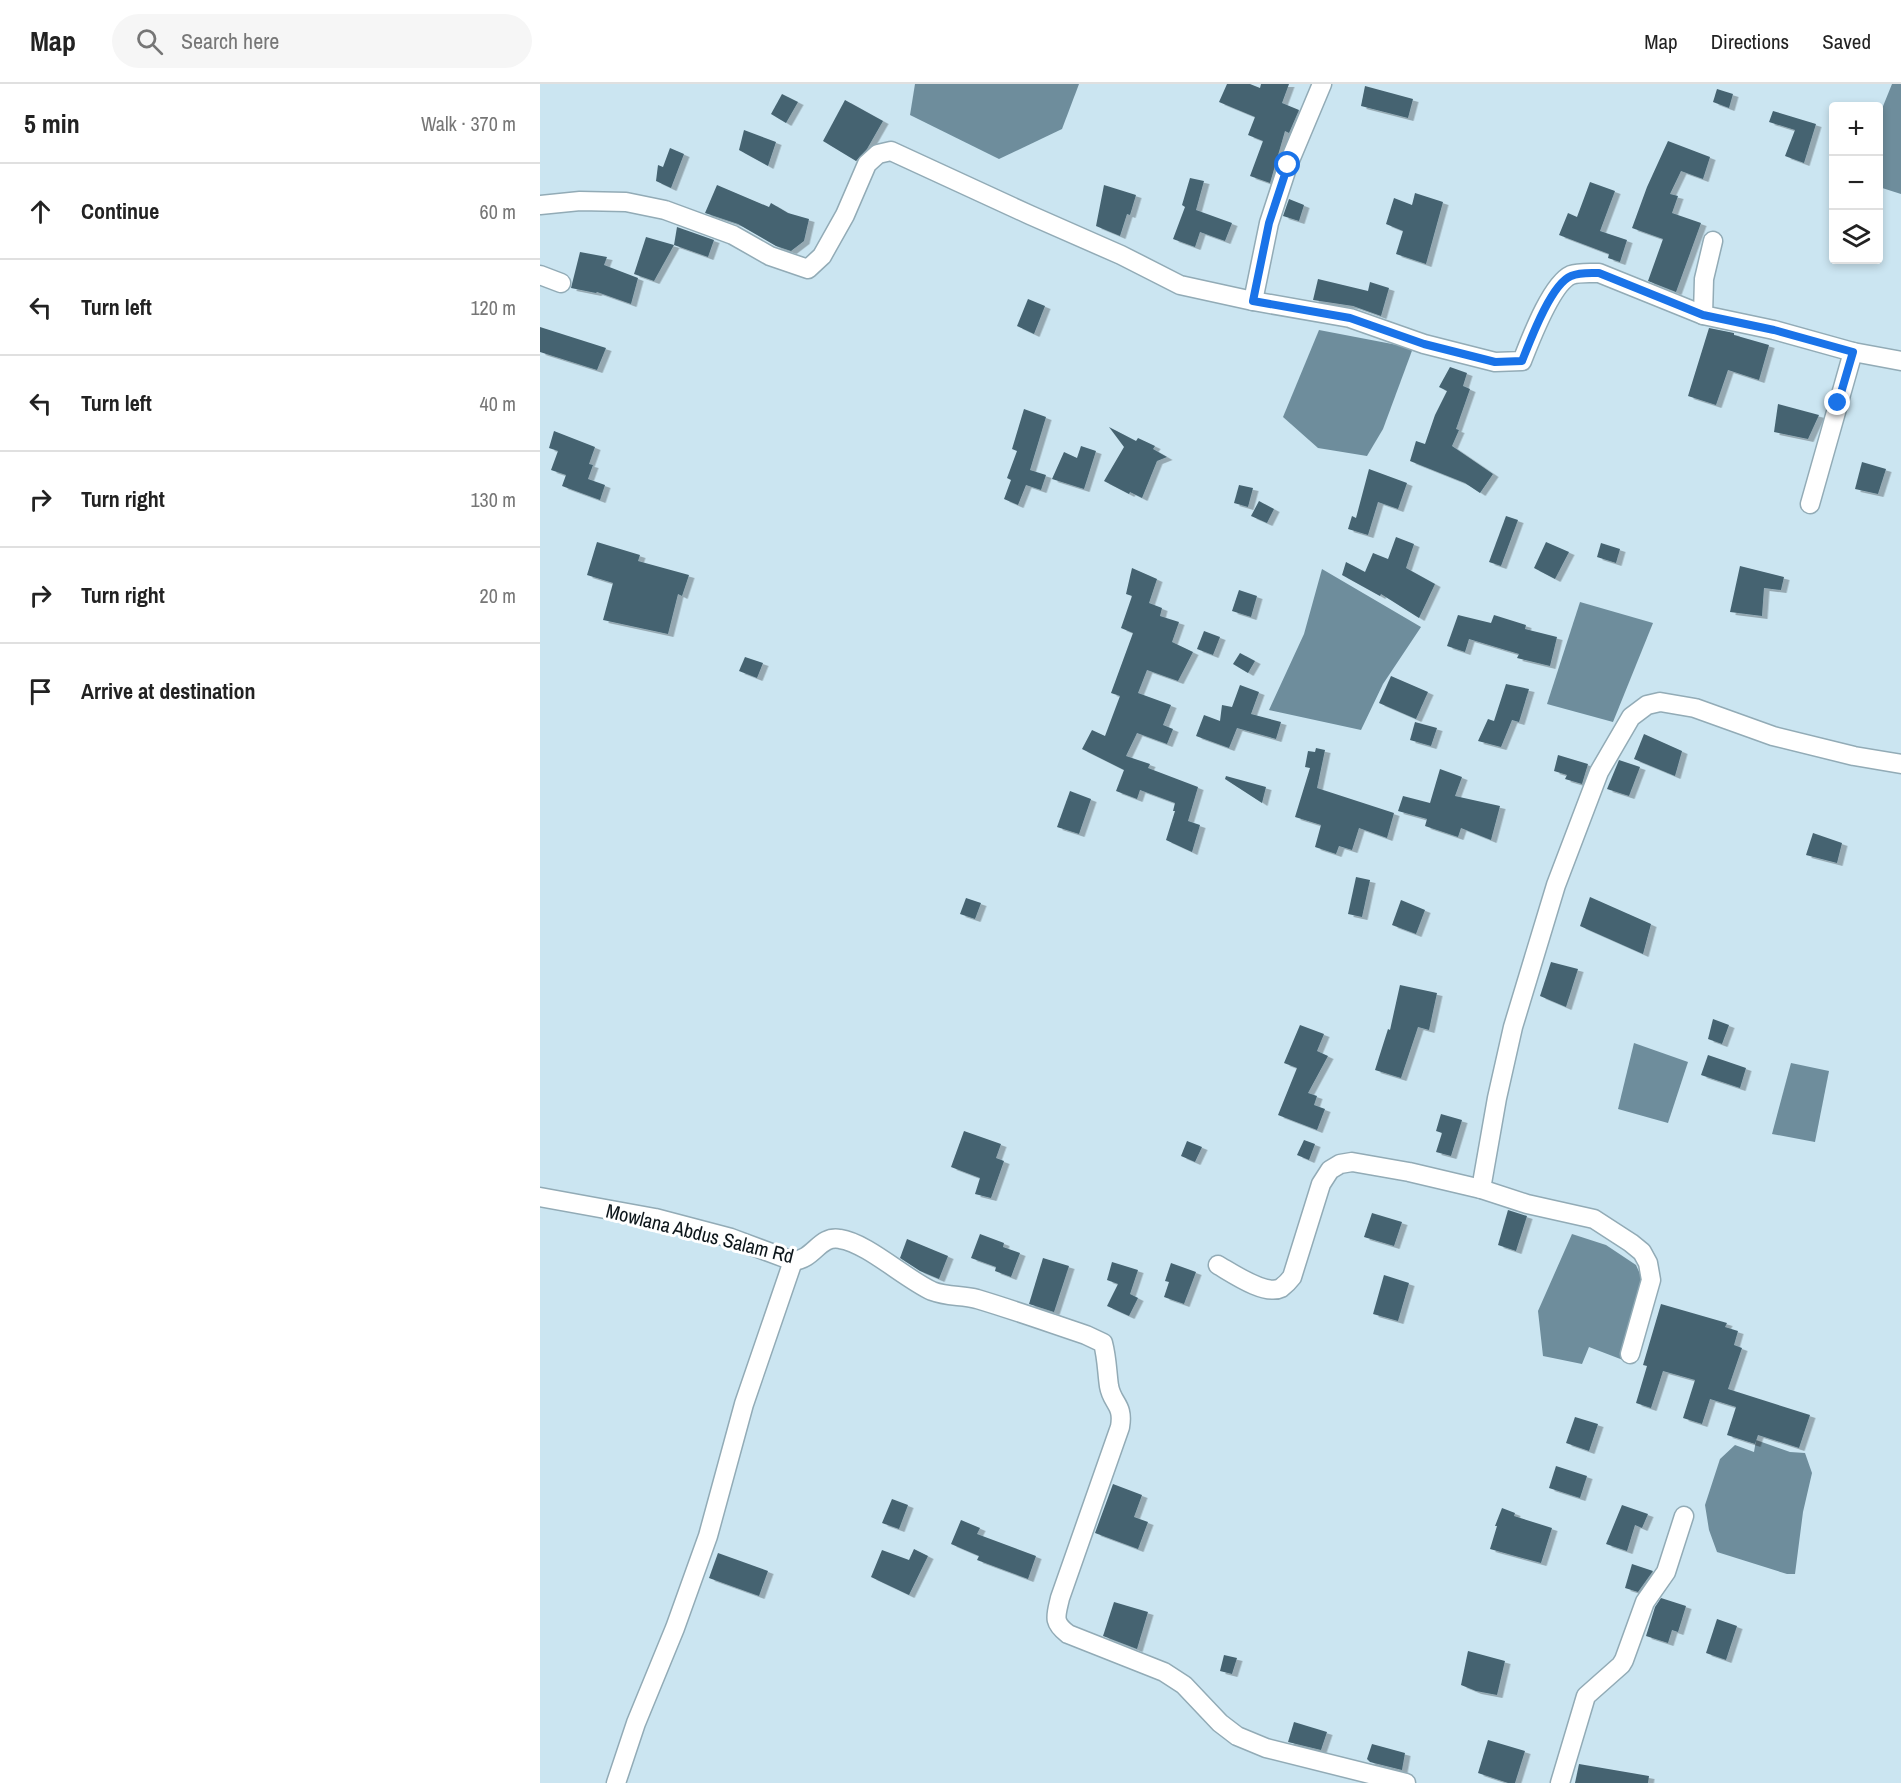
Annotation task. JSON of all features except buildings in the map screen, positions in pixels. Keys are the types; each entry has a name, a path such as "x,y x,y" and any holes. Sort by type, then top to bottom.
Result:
{"street":[{"path":"1253,301 1269,223 1288,165 1322,84"},
{"path":"540,205 580,201 626,202 665,210 733,235 770,256 808,269 822,256 867,164 878,153 891,151 1121,255 1180,285 1350,318 1424,344 1495,362 1522,361 1536,327 1564,279 1572,275 1599,273 1703,315 1774,330 1853,352 1901,361"},
{"path":"1703,315 1704,279 1713,241"},
{"path":"540,275 561,283"},
{"path":"1810,504 1853,352"},
{"path":"1481,1189 1497,1098 1513,1027 1556,885 1599,772 1631,717 1647,705 1660,702 1695,708 1785,738 1854,756 1901,764"},
{"path":"1218,1265 1255,1286 1277,1289 1283,1287 1292,1277 1321,1184 1330,1170 1340,1164 1352,1162 1409,1172 1481,1189 1527,1204 1594,1219 1642,1252 1651,1280 1630,1354"},
{"name":"Mowlana Abdus Salam Rd","path":"540,1197 655,1218 730,1238 793,1261 802,1260 827,1239 839,1238 857,1243 905,1276 933,1291 951,1297 974,1298 1086,1335 1103,1343 1109,1389 1122,1415 1120,1427 1059,1598 1056,1618 1059,1627 1068,1634 1164,1672 1184,1685 1220,1723 1237,1736 1266,1748 1406,1783"},
{"path":"616,1783 636,1723 675,1628 708,1536 744,1404 793,1261"},
{"path":"1560,1783 1586,1696 1624,1660 1645,1602 1665,1572 1684,1516"}],"water":[{"path":"915,84 1079,84 1062,129 999,159 910,115"},
{"path":"1892,84 1901,84 1901,194 1883,188 1883,106"},
{"path":"1319,330 1413,348 1383,429 1367,456 1318,448 1283,417"},
{"path":"1322,569 1421,627 1383,684 1361,730 1269,710 1304,634"},
{"path":"1580,602 1653,623 1613,722 1547,704"},
{"path":"1634,1043 1688,1062 1668,1123 1618,1109"},
{"path":"1791,1063 1829,1071 1815,1142 1772,1134"},
{"path":"1572,1234 1606,1245 1636,1265 1644,1283 1623,1360 1589,1347 1582,1364 1543,1356 1538,1311"},
{"path":"1756,1440 1790,1452 1805,1453 1812,1473 1803,1512 1795,1574 1787,1574 1717,1552 1709,1530 1705,1505 1720,1459 1735,1445 1754,1452"}],"route":[{"path":"1288,165 1269,223 1253,301 1350,318 1424,344 1495,362 1522,361 1536,327 1564,279 1582,273 1599,273 1703,315 1774,330 1853,352 1838,403"}]}
